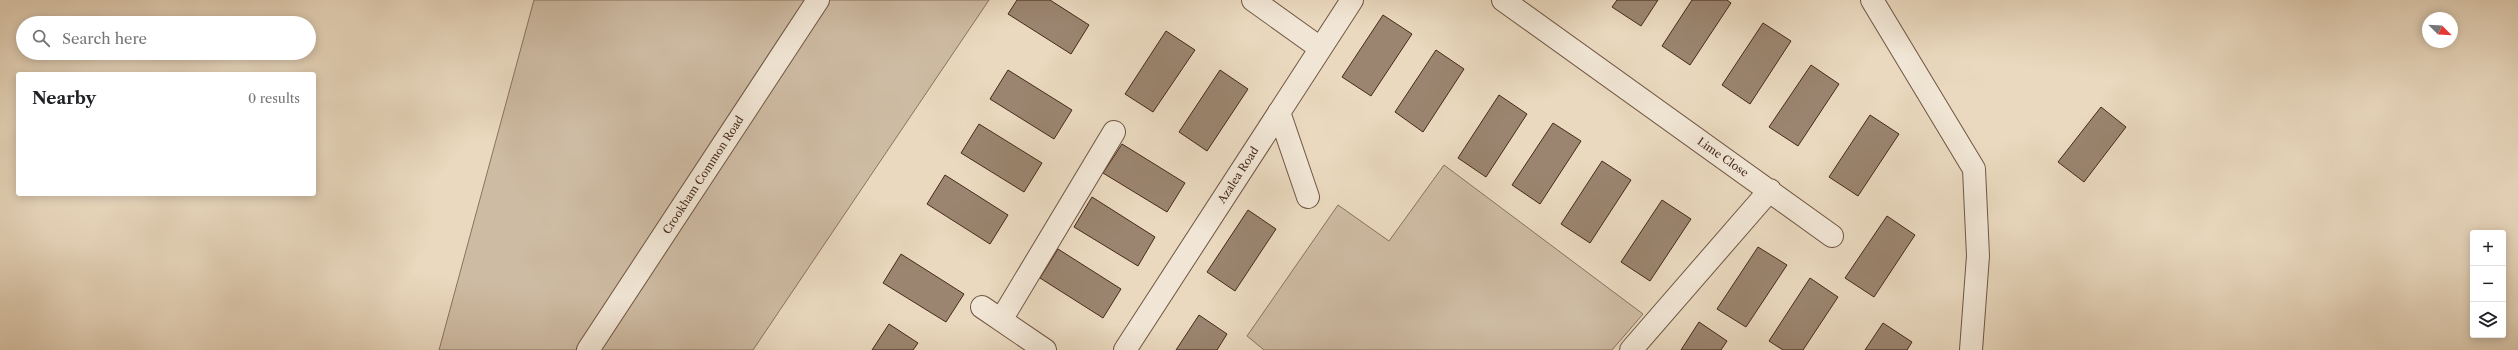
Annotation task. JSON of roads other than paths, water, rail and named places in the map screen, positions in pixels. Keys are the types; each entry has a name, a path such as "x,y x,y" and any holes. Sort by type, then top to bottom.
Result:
{"street":[{"name":"Crookham Common Road","path":"588,350 818,0"},
{"path":"1252,0 1320,48"},
{"name":"Azalea Road","path":"1125,350 1352,0"},
{"name":"Lime Close","path":"1503,0 1770,190 1832,236"},
{"path":"1872,0 1974,169 1978,256 1971,350"},
{"path":"1279,112 1308,197"},
{"path":"1001,320 1114,132"},
{"path":"1631,350 1770,190"},
{"path":"982,307 1045,350"}]}
